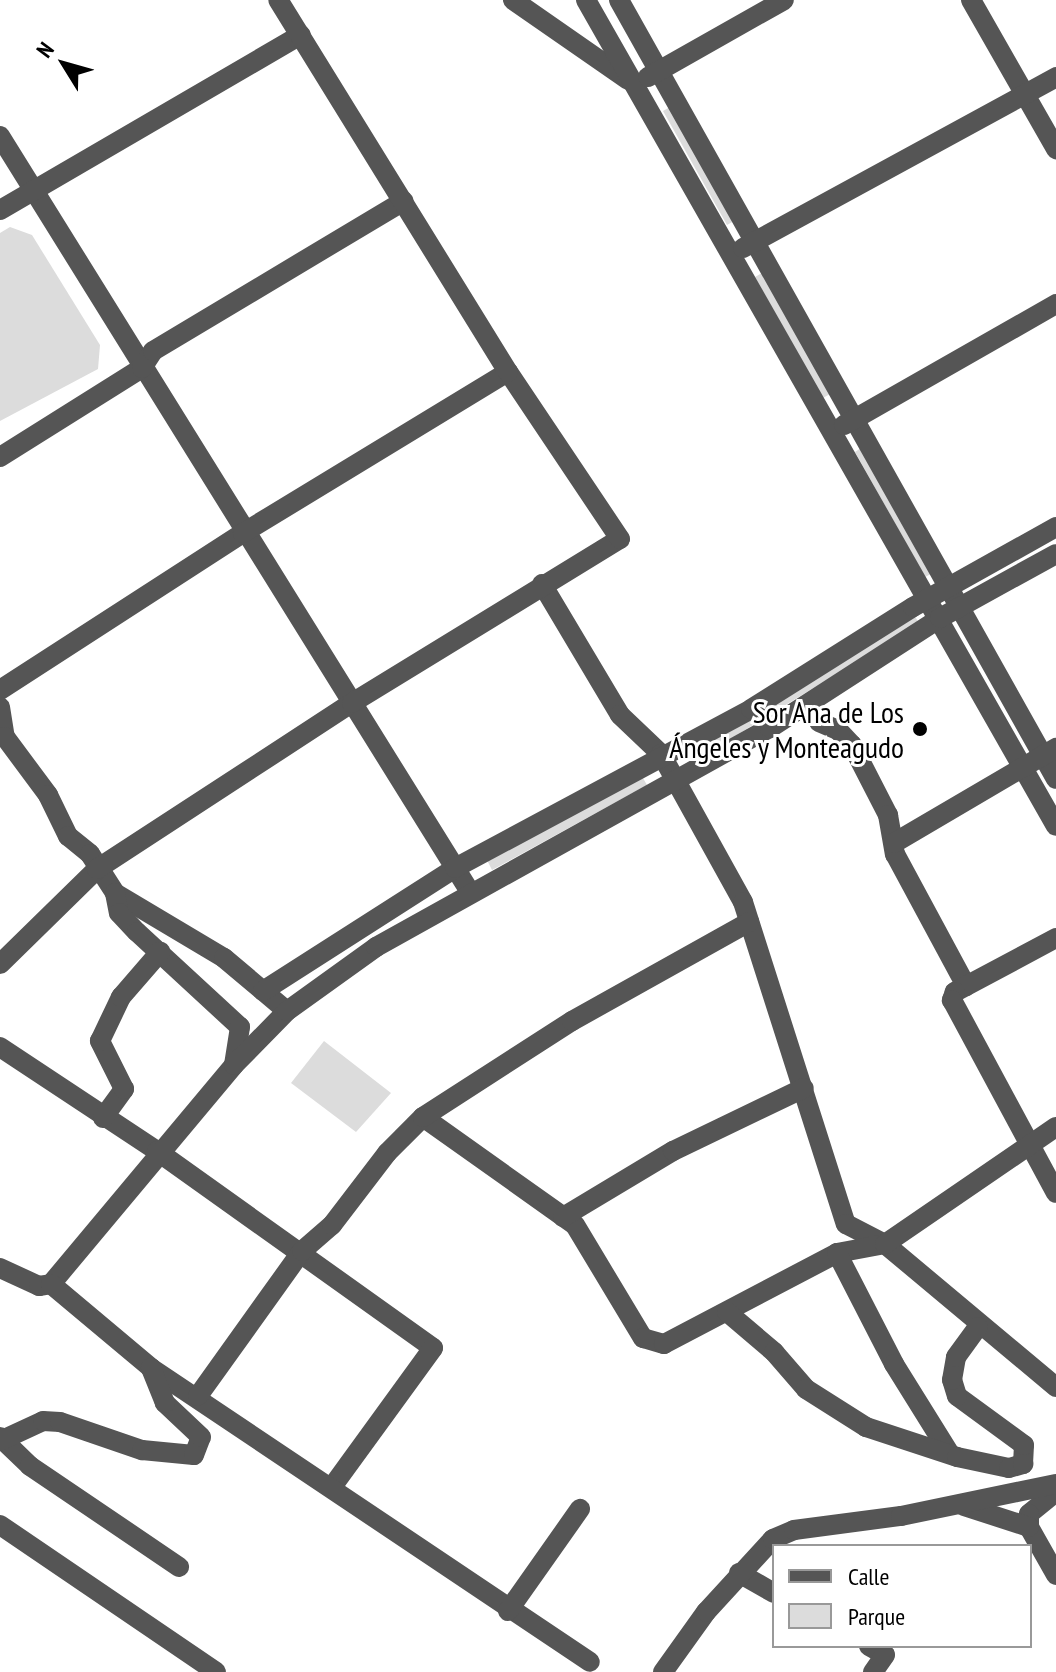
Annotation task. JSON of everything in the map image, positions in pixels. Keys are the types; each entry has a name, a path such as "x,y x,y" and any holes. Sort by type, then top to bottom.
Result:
{"street":[{"path":"0,964 97,869 352,703 620,539 508,372 278,0"},
{"path":"513,0 634,84"},
{"path":"586,0 1056,826"},
{"path":"619,0 959,608 1050,752 1056,779"},
{"path":"634,84 784,0"},
{"path":"971,0 1056,149"},
{"path":"0,210 301,35"},
{"path":"733,254 1056,77"},
{"path":"0,136 243,533 470,892"},
{"path":"0,457 142,368 153,351 404,201"},
{"path":"834,432 1056,304"},
{"path":"0,690 243,533 508,372"},
{"path":"263,991 455,868 661,754 751,709 947,587 1056,527"},
{"path":"0,1268 39,1286 51,1284 157,1151 234,1065 287,1011 376,947 470,892 770,728 940,618 1056,554"},
{"path":"542,584 620,715 661,754 743,902 846,1224 885,1244 978,1327 1027,1359 1056,1387"},
{"path":"0,707 5,737 48,795 68,836 90,854 115,893 224,958 287,1011"},
{"path":"819,722 838,730 852,745 888,815 895,854 966,986"},
{"path":"894,843 1021,764 1050,752"},
{"path":"115,893 119,913 240,1027 234,1065"},
{"path":"198,1396 302,1251 332,1225 387,1153 423,1117 572,1021 749,922"},
{"path":"1056,938 955,992 954,1005 1056,1193"},
{"path":"103,1118 124,1089 100,1041 121,997 160,952"},
{"path":"0,1047 302,1251 433,1348 332,1487"},
{"path":"563,1217 673,1151 804,1088"},
{"path":"423,1117 575,1225 643,1338 664,1344 837,1253 885,1244 1028,1143 1056,1127"},
{"path":"837,1253 894,1364 950,1454"},
{"path":"51,1284 151,1368 198,1396 332,1487 508,1611 590,1662"},
{"path":"727,1312 774,1352 806,1389 833,1407 904,1442 1009,1468 1023,1464 1028,1455 1012,1435 957,1396 952,1380 956,1357 978,1327"},
{"path":"151,1368 165,1403 201,1437 194,1455 142,1450 60,1422 43,1421 1,1439 30,1466 179,1567"},
{"path":"663,1672 739,1573 773,1539 794,1530 962,1505 1056,1484"},
{"path":"1056,1492 1029,1514 1029,1527 1056,1575"},
{"path":"962,1505 1029,1527"},
{"path":"508,1611 580,1509"},
{"path":"0,1525 216,1672"},
{"path":"739,1573 772,1592"},
{"path":"873,1648 885,1655 873,1672"}],"green space":[{"path":"670,107 734,221 727,225 663,111"},
{"path":"10,227 32,235 100,345 98,369 0,421 0,233"},
{"path":"762,273 830,394 823,398 755,277"},
{"path":"861,448 931,574 925,577 855,452"},
{"path":"914,615 919,623 696,760 690,750"},
{"path":"640,773 647,785 492,870 486,858"},
{"path":"324,1041 391,1093 356,1132 291,1083"}],"place":[{"name":"Sor Ana de Los Ángeles y Monteagudo","path":"920,729"}]}
